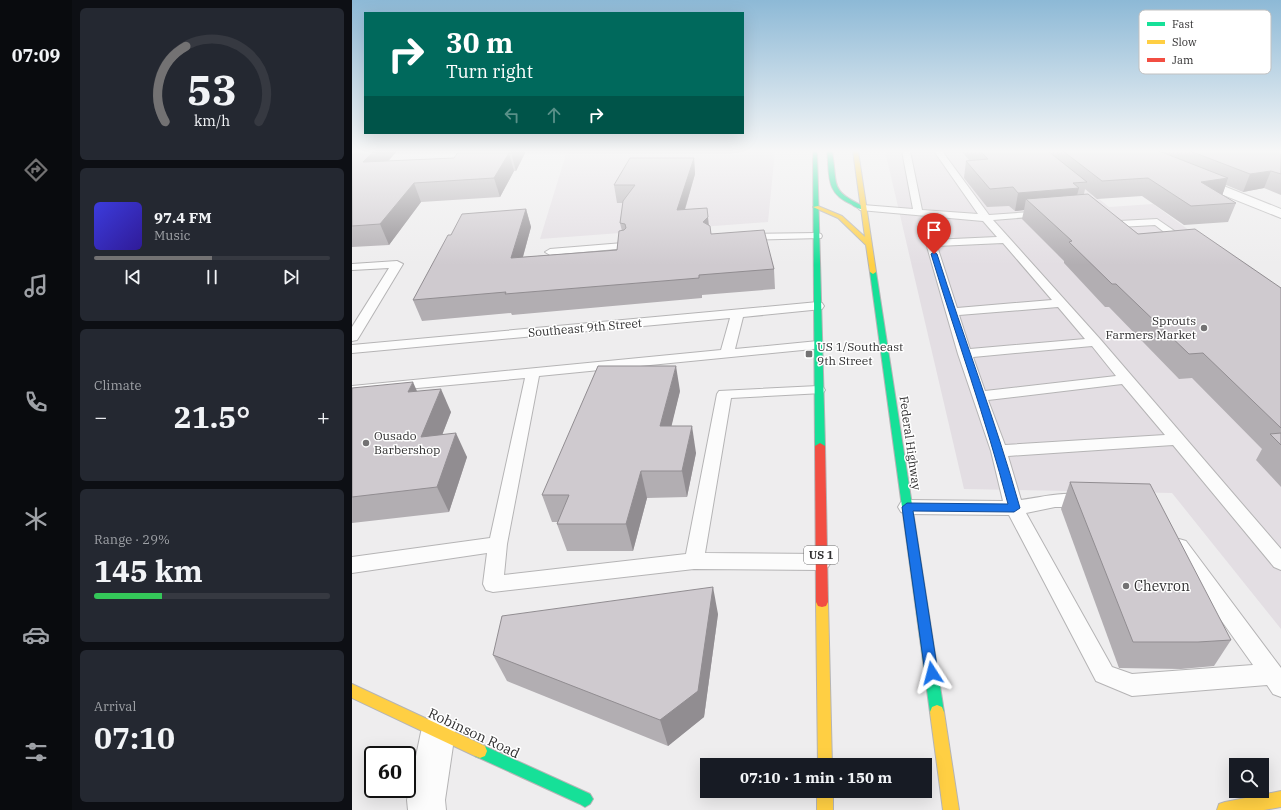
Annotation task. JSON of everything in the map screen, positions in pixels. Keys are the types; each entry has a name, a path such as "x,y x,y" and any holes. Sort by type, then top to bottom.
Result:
{"main road":[{"name":"US 1","path":"816,189 825,758"},
{"path":"834,189 841,199 863,208"},
{"name":"Federal Highway","path":"860,189 951,810"},
{"path":"816,207 832,211 844,218 869,245"},
{"name":"Robinson Road","path":"352,691 585,799"},
{"path":"825,798 825,810"},
{"path":"1225,810 1281,798"}],"street":[{"path":"1220,189 1281,214"},
{"path":"424,807 438,732"}],"lane":[{"path":"913,189 918,212"},
{"path":"965,189 986,218 1061,302 1279,557"},
{"path":"863,208 986,218 1054,212"},
{"path":"1109,216 1130,233"},
{"path":"1119,224 1157,222 1195,249"},
{"path":"732,238 761,236 816,236"},
{"path":"1007,240 930,243 965,354 999,451 1014,508 1104,674 1132,685 1277,680"},
{"path":"550,252 623,246"},
{"path":"352,267 397,264 352,337"},
{"path":"952,312 1061,302"},
{"name":"Southeast 9th Street","path":"352,349 818,306"},
{"path":"727,354 737,314"},
{"path":"965,354 1095,342"},
{"path":"352,390 818,345"},
{"path":"533,373 498,544 493,584 694,561 821,562"},
{"path":"980,396 1126,379"},
{"path":"694,561 724,394 818,390"},
{"path":"999,451 1176,438"},
{"path":"907,507 1014,508 1055,501 1099,501"},
{"path":"1171,534 1277,680"},
{"path":"352,565 498,544"}],"shaded area":[{"path":"555,189 771,189 768,222 540,239"},
{"path":"894,189 1087,189 1109,207 1153,204 1281,297 1281,629 1172,493 964,489"}],"building":[{"path":"352,189 409,189 380,224 352,226"},
{"path":"632,189 684,189 677,210 707,208 708,217 703,222 710,226 711,234 764,230 774,269 699,275 699,278 413,300 448,235 451,235 462,214 526,209 511,258 617,250 619,231 626,228 625,224 620,223 623,201"},
{"path":"1014,189 1069,189 1018,193"},
{"path":"1165,189 1212,189 1236,203 1191,206"},
{"path":"1088,194 1138,234 1195,229 1281,288 1281,428 1203,353 1189,354 1116,284 1112,284 1069,242 1072,241 1026,199"},
{"path":"598,366 676,366 660,426 692,426 682,471 641,471 626,524 557,524 569,495 542,495"},
{"path":"413,382 408,392 441,389 421,437 456,433 437,487 352,497 352,388"},
{"path":"1281,433 1281,445 1270,434"},
{"path":"1070,482 1150,484 1231,640 1198,642 1133,642"},
{"path":"713,587 698,691 660,720 493,655 502,616"}],"traffic: fast":[{"path":"816,189 820,446"},
{"path":"835,189 842,197 863,208"},
{"path":"873,272 937,712"},
{"path":"480,751 585,799"}],"traffic: slow":[{"path":"861,189 873,272"},
{"path":"816,207 840,217 869,245"},
{"path":"822,602 825,758"},
{"path":"352,691 480,751"},
{"path":"937,712 951,810"},
{"path":"825,798 825,810"},
{"path":"1225,810 1281,799"}],"traffic: jam":[{"path":"820,446 822,602"}],"place":[{"name":"Sprouts Farmers Market","path":"1204,328"},
{"name":"US 1/Southeast 9th Street","path":"809,354"},
{"name":"Ousado Barbershop","path":"366,443"},
{"name":"Chevron","path":"1126,586"}],"route":[{"path":"932,673 907,507 1014,508 999,451 965,354 934,254"}]}
